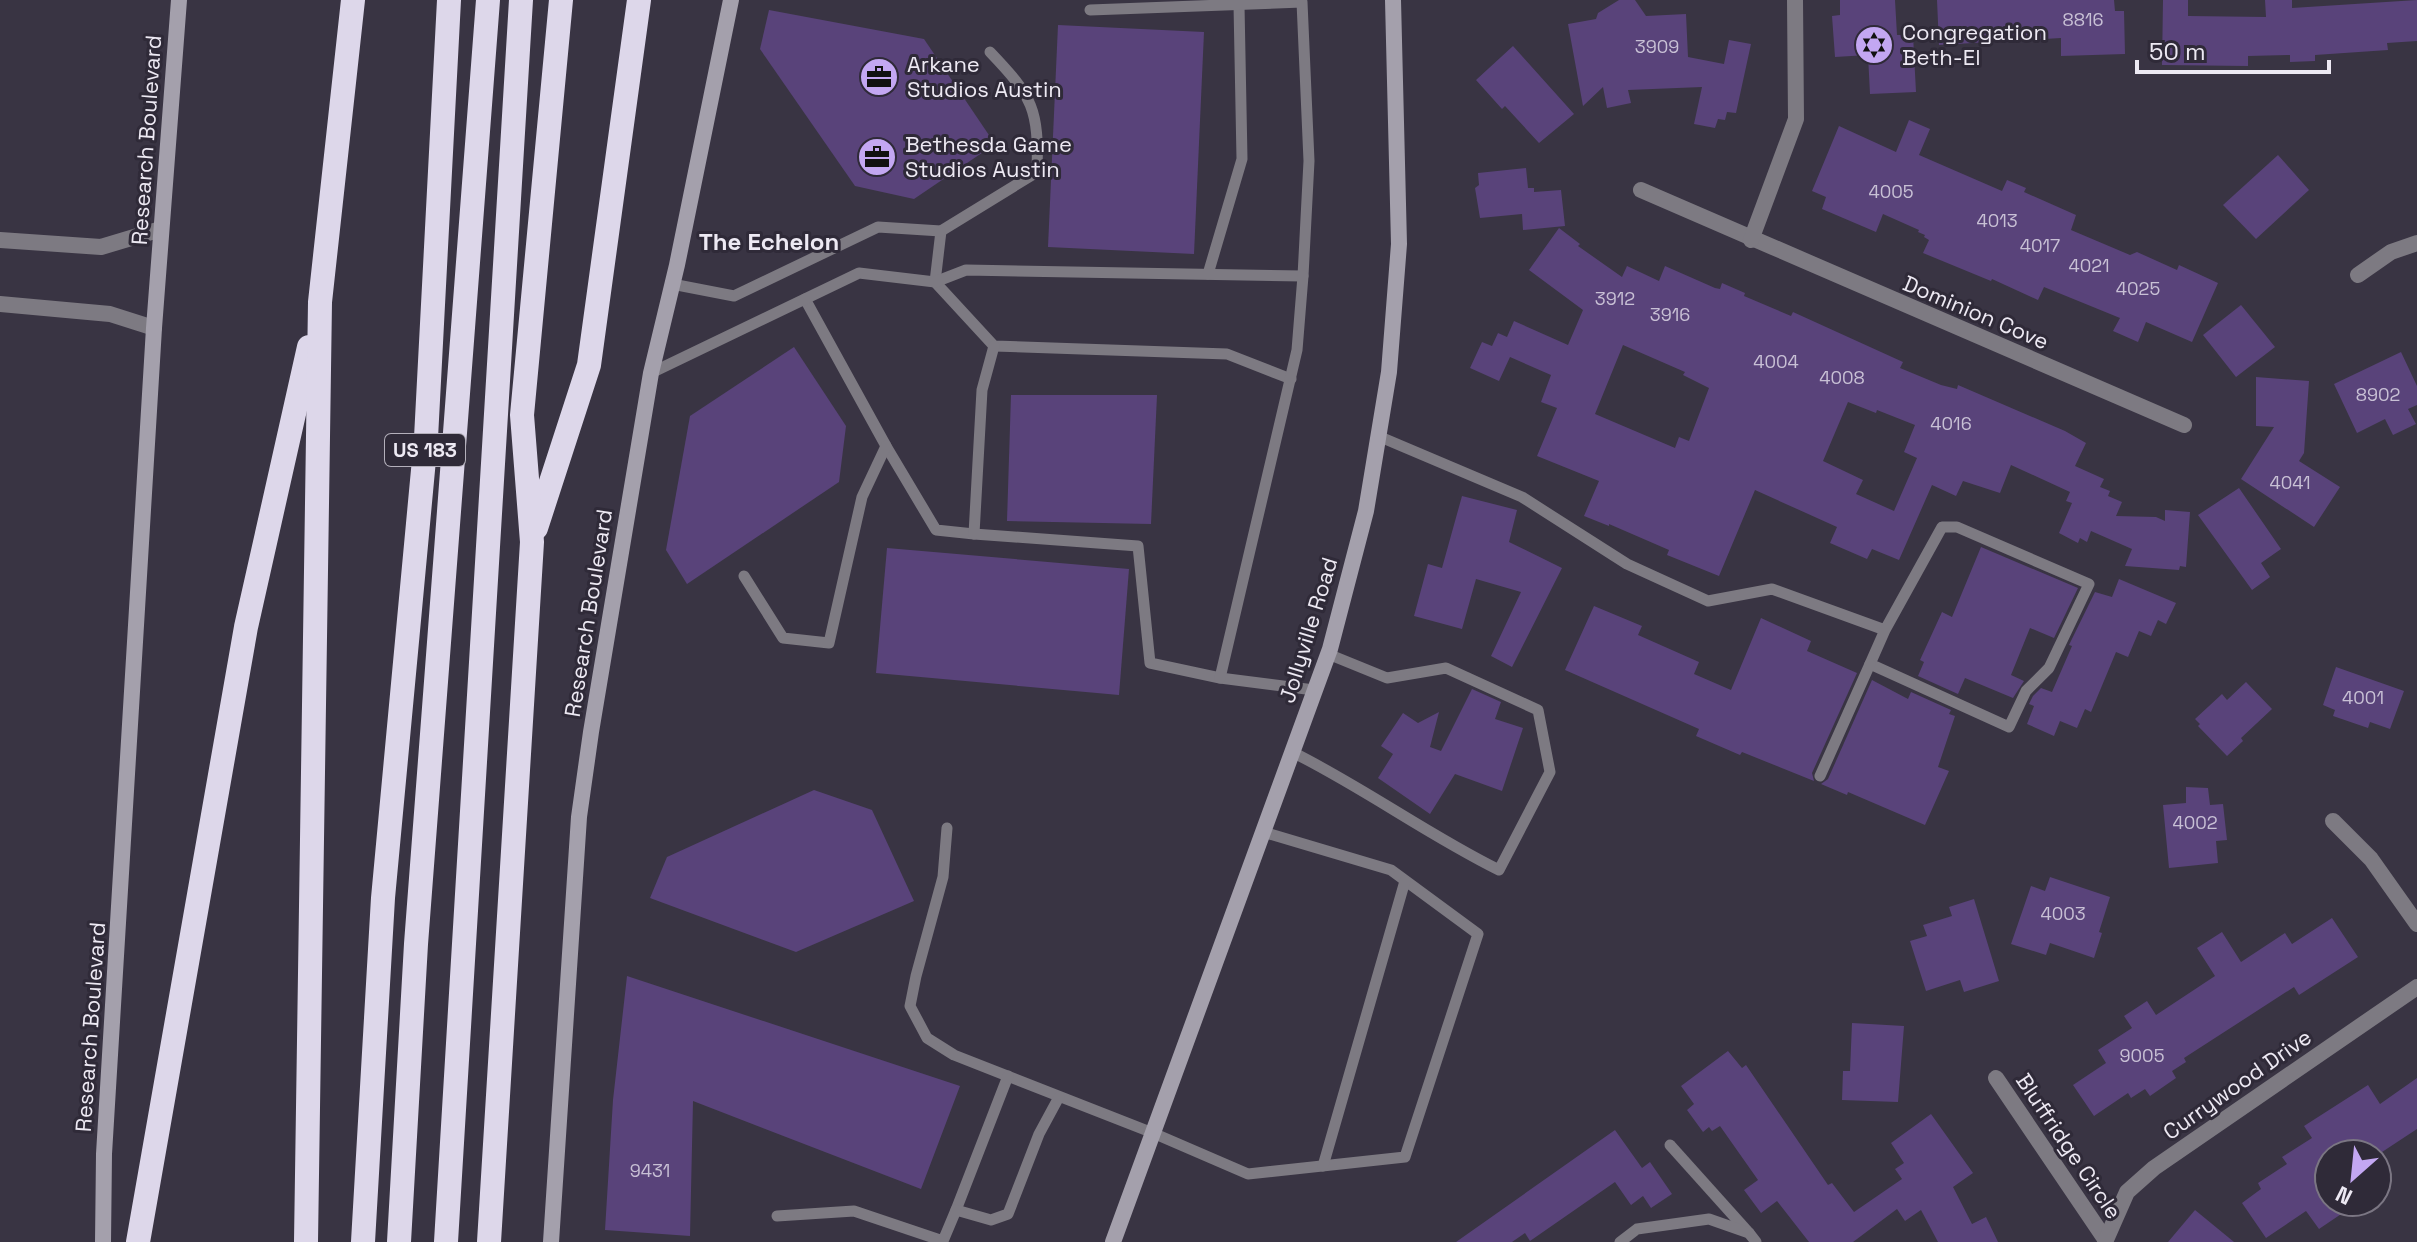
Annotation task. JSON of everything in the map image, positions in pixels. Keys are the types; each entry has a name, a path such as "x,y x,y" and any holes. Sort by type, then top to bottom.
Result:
{"highway":[{"path":"306,1242 320,302 353,0"},
{"name":"US 183","path":"363,1242 383,898 426,438 449,0"},
{"path":"399,1242 416,944 488,0"},
{"path":"446,1242 521,0"},
{"path":"489,1242 532,542 522,415 561,0"},
{"path":"532,542 589,365 639,0"},
{"path":"138,1242 246,627 320,302"}],"main road":[{"name":"Research Boulevard","path":"103,1242 104,1154 154,328 179,0"},
{"name":"Research Boulevard","path":"551,1242 579,817 651,373 731,0"},
{"name":"Jollyville Road","path":"1113,1242 1328,654 1366,511 1389,372 1399,244 1393,0"}],"street":[{"path":"1751,240 1796,119 1795,0"},
{"name":"Dominion Cove","path":"1641,190 2184,425"},
{"path":"0,240 101,247 161,229"},
{"path":"2358,275 2391,252 2417,243"},
{"path":"0,304 110,314 154,328"},
{"path":"2333,821 2371,859 2417,924"},
{"name":"Currywood Drive","path":"2105,1240 2127,1192 2154,1168 2417,987"},
{"name":"Bluffridge Circle","path":"1996,1078 2105,1240"}],"lane":[{"path":"1090,10 1302,2 1309,161 1297,350 1220,678"},
{"path":"1208,274 1242,159 1239,5"},
{"path":"672,284 734,296 878,227 941,231 1037,172 1035,113 1017,80 990,52"},
{"path":"941,231 935,282 994,346 1227,354 1291,379"},
{"path":"651,373 859,273 935,282 966,270 1303,276"},
{"path":"805,299 936,530 1138,546 1150,663 1220,678 1314,690"},
{"path":"974,534 982,390 994,346"},
{"path":"1378,436 1522,497 1627,564 1708,601 1772,589 1885,630"},
{"path":"744,576 783,638 829,643 862,497 886,446"},
{"path":"1820,776 1885,630 1942,527 1957,527 2089,584 2049,668 2026,691 2009,727 1870,664"},
{"path":"1292,752 1332,772 1455,848 1499,870 1550,772 1538,710 1446,668 1387,678 1328,654"},
{"path":"947,828 943,877 910,1006 927,1038 954,1055 1248,1174 1405,1157 1478,934 1391,870 1263,832"},
{"path":"1323,1166 1405,881"},
{"path":"777,1216 854,1211 943,1242 1008,1076"},
{"path":"956,1210 991,1220 1008,1214 1039,1134 1059,1097"},
{"path":"1670,1145 1752,1238"},
{"path":"1620,1242 1637,1229 1709,1219 1752,1238"}],"building":[{"path":"1619,0 1635,0 1646,16 1686,14 1688,57 1724,64 1729,40 1751,44 1736,113 1727,112 1725,120 1718,119 1715,128 1694,124 1702,87 1628,90 1631,103 1607,108 1603,87 1583,106 1568,24 1596,19 1598,13"},
{"name":"Congregation Beth-El","path":"1840,0 1895,0 1897,35 1913,35 1916,92 1870,94 1868,55 1835,57 1832,16 1840,15"},
{"path":"1937,0 2114,0 2115,11 2124,11 2125,54 2061,56 2061,38 1939,45"},
{"path":"2163,0 2188,0 2188,16 2266,17 2265,0 2292,0 2292,8 2417,0 2417,41 2387,43 2388,50 2315,55 2315,61 2290,62 2290,55 2248,56 2248,66 2162,65"},
{"path":"769,10 924,39 995,144 914,199 855,186 760,49"},
{"path":"1058,25 1204,32 1194,254 1048,247"},
{"path":"1513,46 1574,114 1539,143 1476,80"},
{"path":"1909,120 1930,129 1919,155 2002,191 2007,180 2026,188 2024,192 2076,215 2071,230 2130,255 2137,252 2177,270 2179,265 2218,283 2192,342 2146,322 2138,342 2113,331 2120,318 2044,287 2038,300 1923,253 1929,240 1925,235 1883,214 1876,232 1822,209 1826,197 1812,191 1839,126 1896,152"},
{"path":"2278,155 2309,190 2256,239 2223,205"},
{"path":"1526,168 1528,188 1534,188 1534,192 1561,190 1565,226 1523,230 1522,214 1480,218 1475,188 1479,185 1478,173"},
{"path":"1559,228 1580,244 1578,246 1622,277 1627,266 1659,281 1665,266 1715,288 1720,289 1722,283 1745,293 1744,296 1791,316 1793,312 1903,362 1900,368 1941,385 1957,389 1958,385 2065,431 2086,443 2075,466 2104,479 2100,487 2110,491 2108,496 2122,502 2116,516 2156,517 2165,521 2165,510 2190,512 2186,567 2180,566 2179,570 2125,566 2132,549 2091,531 2087,542 2080,538 2078,543 2059,533 2072,503 2066,501 2070,492 2011,465 2000,493 1963,481 1956,496 1932,485 1899,560 1872,549 1867,559 1830,543 1837,527 1755,490 1719,576 1667,555 1669,550 1584,516 1599,481 1537,456 1557,408 1541,402 1551,375 1510,357 1499,381 1470,368 1482,342 1492,346 1498,333 1507,337 1514,321 1568,345 1583,310 1529,270","holes":["1623,345 1685,372 1683,375 1709,388 1689,441 1679,437 1675,448 1595,414","1848,402 1915,425 1904,452 1917,458 1894,511 1856,494 1863,480 1823,461"]},
{"path":"2241,305 2275,347 2236,377 2203,335"},
{"path":"794,347 846,426 839,482 687,584 666,550 690,416"},
{"path":"2401,352 2417,386 2417,405 2408,409 2416,424 2393,435 2385,419 2357,433 2334,384"},
{"path":"2256,377 2309,381 2304,453 2299,461 2340,487 2314,527 2241,479 2274,427 2256,426"},
{"path":"1011,395 1157,395 1151,524 1007,521"},
{"path":"2239,488 2281,549 2261,563 2270,577 2252,590 2198,515"},
{"path":"1462,496 1517,510 1509,542 1562,568 1512,667 1491,656 1521,592 1476,579 1462,629 1414,616 1428,564 1442,568"},
{"path":"1981,547 2078,588 2054,638 2030,628 2011,675 2024,681 2013,698 1965,678 1958,694 1918,676 1924,662 1920,660 1942,612 1952,617"},
{"path":"887,548 1129,569 1119,695 876,673"},
{"path":"2119,579 2176,603 2166,624 2158,620 2151,636 2139,631 2128,657 2116,652 2091,712 2085,709 2077,728 2060,721 2054,736 2027,724 2034,706 2029,704 2033,696 2041,688 2052,692 2072,646 2069,645 2095,592 2112,597"},
{"path":"1594,606 1642,626 1638,635 1699,662 1694,674 1731,690 1761,618 1811,641 1807,651 1857,673 1812,773 1814,781 1696,736 1699,729 1565,670"},
{"path":"2336,667 2404,691 2390,729 2370,722 2368,728 2333,716 2335,710 2323,705"},
{"path":"1872,680 1908,699 1911,692 1951,710 1949,714 1955,716 1938,767 1949,771 1925,825 1848,792 1847,795 1821,784 1828,779"},
{"path":"2246,682 2272,709 2227,756 2195,719 2222,694 2227,700"},
{"path":"1472,689 1501,702 1495,719 1523,728 1502,791 1455,774 1430,814 1378,778 1393,754 1381,746 1403,713 1418,723 1439,712 1430,747 1441,751"},
{"path":"2186,787 2208,788 2210,805 2223,804 2227,840 2216,841 2218,863 2169,868 2163,805 2186,803"},
{"path":"814,790 872,810 914,901 796,952 650,898 667,857"},
{"path":"2050,877 2110,897 2094,958 2050,943 2046,955 2011,944 2031,886 2045,891"},
{"path":"1974,899 1999,981 1964,992 1960,980 1926,991 1910,941 1927,936 1923,925 1952,916 1949,907"},
{"path":"2332,918 2358,957 2299,995 2294,987 2184,1058 2186,1062 2172,1071 2176,1078 2150,1096 2145,1089 2131,1098 2128,1093 2094,1116 2073,1085 2106,1063 2098,1050 2132,1028 2124,1016 2147,1001 2156,1015 2215,976 2197,948 2222,932 2241,962 2285,933 2292,944"},
{"path":"627,976 960,1086 921,1189 693,1101 690,1236 605,1230 613,1100"},
{"path":"1852,1023 1904,1026 1898,1102 1842,1100 1843,1071 1850,1071"},
{"path":"1728,1051 1742,1068 1746,1065 1828,1185 1832,1183 1854,1212 1902,1179 1895,1169 1904,1163 1891,1143 1931,1114 1973,1173 1953,1187 1972,1224 1986,1217 1998,1242 1938,1242 1921,1210 1905,1221 1897,1209 1853,1242 1809,1242 1777,1201 1761,1213 1744,1190 1758,1180 1720,1126 1712,1131 1709,1127 1703,1132 1687,1110 1694,1104 1681,1086"},
{"path":"2417,1078 2417,1129 2393,1145 2393,1138 2313,1138 2313,1218 2335,1218 2319,1229 2306,1211 2266,1238 2242,1203 2261,1189 2258,1183 2287,1164 2282,1157 2312,1138 2304,1126 2368,1085 2380,1104"},
{"path":"1615,1130 1642,1168 1650,1162 1672,1194 1651,1208 1643,1196 1631,1205 1615,1182 1530,1241 1525,1233 1512,1242 1456,1242"},
{"path":"2195,1210 2234,1242 2168,1242"}],"place":[{"name":"Congregation Beth-El","path":"1874,45"},
{"name":"Arkane Studios Austin","path":"879,77"},
{"name":"Bethesda Game Studios Austin","path":"877,157"}],"district":[{"name":"The Echelon","path":"769,242"}]}
